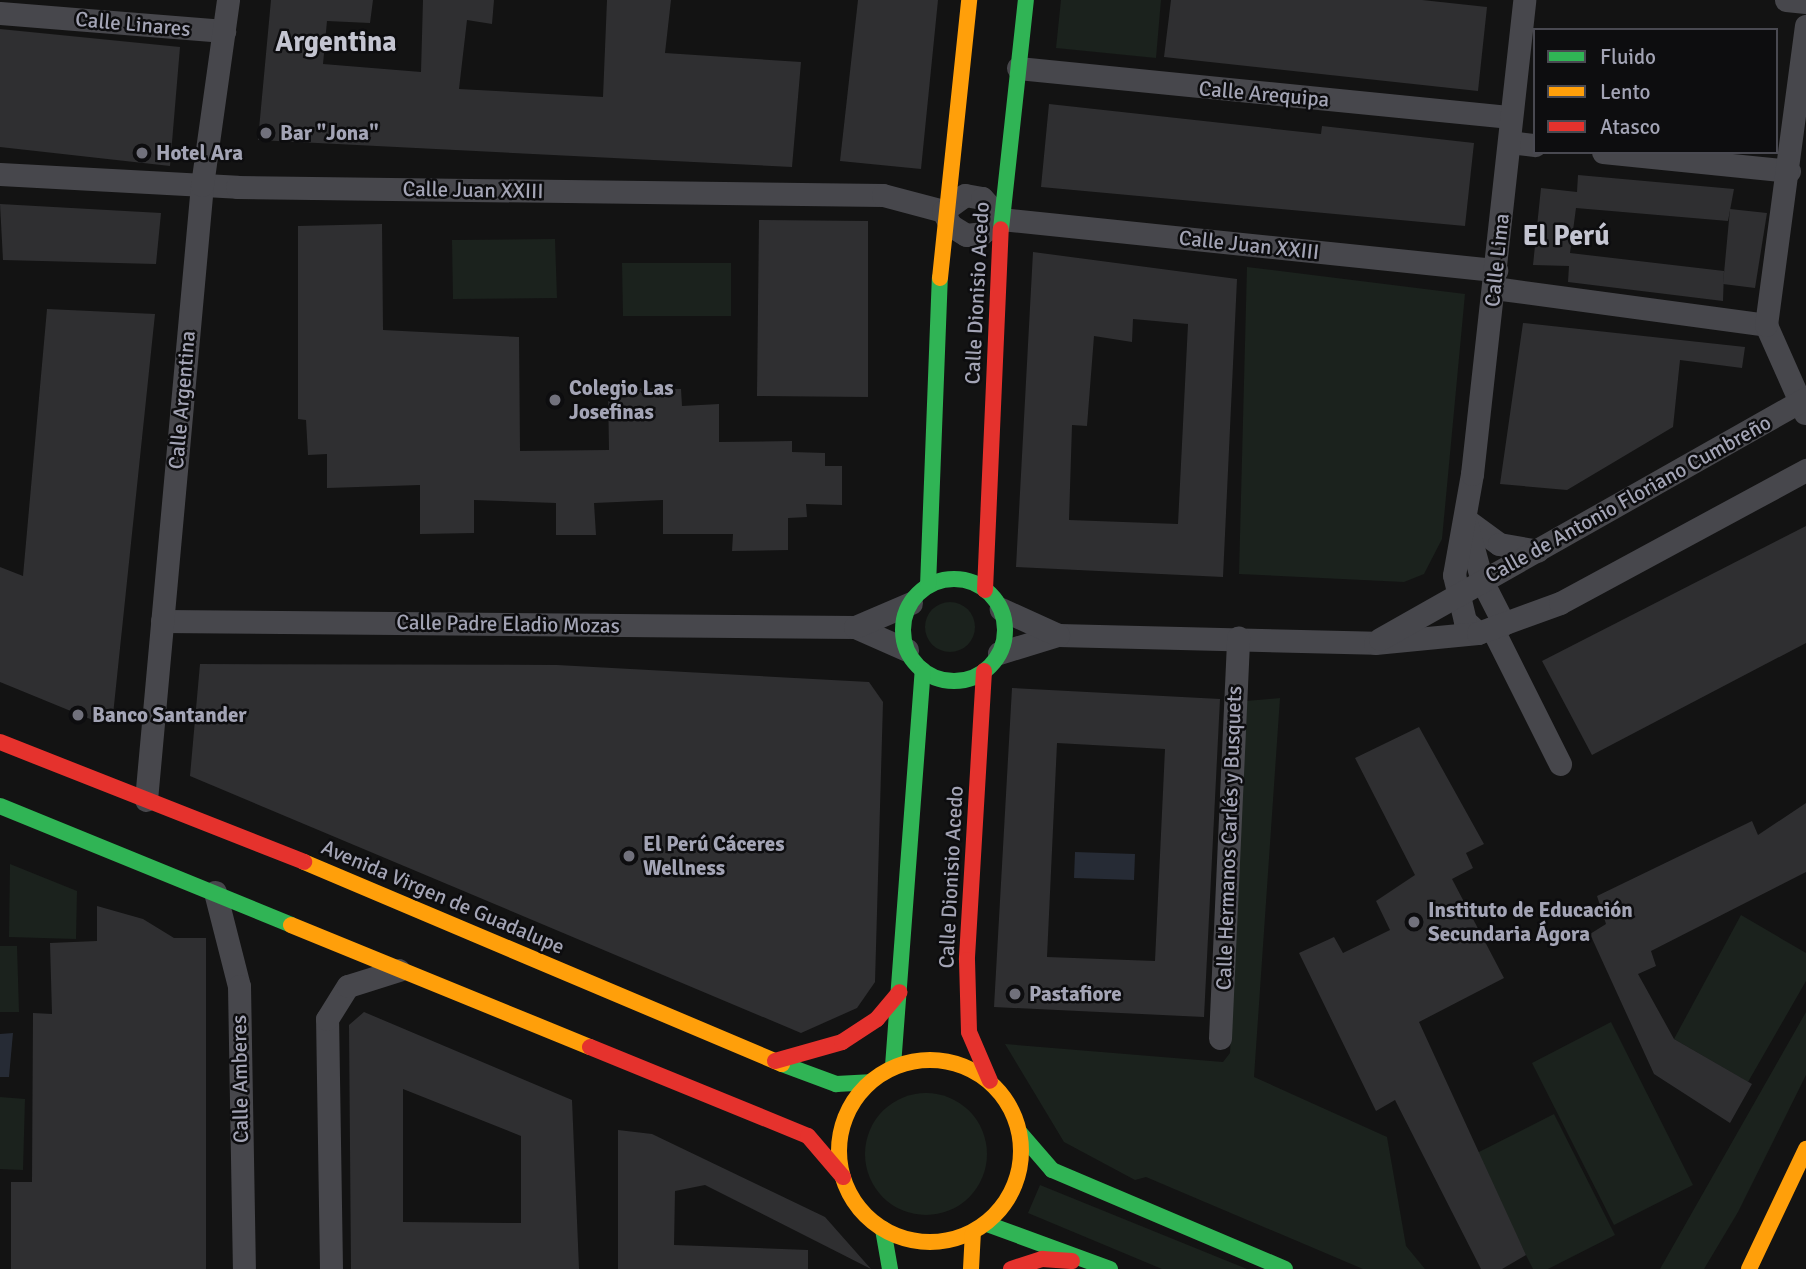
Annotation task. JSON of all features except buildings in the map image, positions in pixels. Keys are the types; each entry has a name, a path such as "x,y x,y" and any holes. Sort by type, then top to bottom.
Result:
{"main road":[{"name":"Calle Dionisio Acedo","path":"928,586 943,211 969,0"},
{"name":"Calle Dionisio Acedo","path":"985,590 1001,219 1026,0"},
{"path":"958,579 985,590 1000,609 992,662 953,681 923,670 907,650 904,618 911,603 928,586 958,579"},
{"name":"Calle Dionisio Acedo","path":"990,1081 969,1032 967,960 992,662"},
{"name":"Calle Dionisio Acedo","path":"893,1066 923,670"},
{"name":"Avenida Virgen de Guadalupe","path":"0,742 775,1061 836,1084 869,1082"},
{"path":"0,806 808,1136 843,1177 865,1215 883,1229 937,1243 980,1228 1103,1266"},
{"path":"775,1061 842,1042 877,1019 900,992"},
{"path":"843,1177 842,1126 869,1082 893,1066 944,1060 990,1081 1010,1105 1020,1133 1052,1170 1285,1269"},
{"path":"971,1269 980,1228 1016,1184 1020,1133"},
{"path":"1748,1269 1806,1149"},
{"path":"883,1229 890,1269"},
{"path":"1011,1269 1042,1259 1103,1266"}],"street":[{"name":"Calle Argentina","path":"146,800 202,185 228,0"},
{"name":"Calle Lima","path":"1455,593 1495,279 1524,0"},
{"path":"1786,0 1806,2"},
{"name":"Calle Linares","path":"0,13 224,31"},
{"path":"1804,406 1766,324 1789,171 1806,26"},
{"name":"Calle Arequipa","path":"1018,68 1163,85 1511,117"},
{"path":"1509,142 1533,145"},
{"path":"1622,154 1789,171"},
{"name":"Calle Juan XXIII","path":"0,174 202,185 883,195 943,211"},
{"path":"965,195 982,198 1001,219 982,233 966,235 950,225 943,211 965,195"},
{"name":"Calle Juan XXIII","path":"1001,219 1495,279 1766,324"},
{"name":"Calle de Antonio Floriano Cumbreño","path":"1375,643 1455,593 1482,581 1804,406"},
{"path":"992,662 1058,635 1238,637 1375,643 1491,628 1560,603 1806,470"},
{"path":"1465,519 1499,544 1537,551"},
{"name":"Calle Lima","path":"1465,519 1482,581 1491,628"},
{"path":"1455,593 1465,621 1491,628 1560,764"},
{"name":"Calle Padre Eladio Mozas","path":"855,627 911,603"},
{"path":"1000,609 1058,635"},
{"name":"Calle Padre Eladio Mozas","path":"162,621 855,627 907,650"},
{"name":"Calle Hermanos Carlés y Busquets","path":"1220,1038 1238,637"},
{"name":"Calle Amberes","path":"215,892 239,986 244,1269"},
{"path":"331,1269 327,1018 348,986 402,970"}],"shaded area":[{"path":"1061,0 1161,0 1156,58 1056,48"},
{"path":"555,239 557,298 453,299 452,240"},
{"path":"622,263 731,263 731,316 623,316"},
{"path":"1247,267 1465,294 1442,539 1424,574 1404,582 1239,574"},
{"path":"950,602 967,610 975,627 967,644 950,652 933,644 925,627 933,610"},
{"path":"1280,698 1254,1077 1387,1137 1406,1246 1425,1269 1363,1269 1146,1177 1135,1180 1064,1142 1005,1044 1223,1062 1230,1053 1246,701"},
{"path":"1075,852 1135,854 1134,880 1074,878"},
{"path":"10,864 77,891 76,939 9,937"},
{"path":"1741,915 1806,953 1806,981 1748,1082 1674,1039"},
{"path":"0,946 17,946 19,1012 0,1012"},
{"path":"1806,1012 1806,1075 1738,1212 1704,1269 1660,1269"},
{"path":"1611,1022 1693,1185 1614,1225 1532,1063"},
{"path":"13,1033 9,1077 0,1077 0,1034"},
{"path":"926,1093 950,1097 969,1111 983,1130 987,1154 983,1178 969,1197 950,1211 926,1215 902,1211 883,1197 869,1178 865,1154 869,1130 883,1111 902,1097"},
{"path":"0,1097 25,1099 23,1170 0,1169"},
{"path":"1554,1114 1615,1235 1548,1269 1533,1269 1475,1154"},
{"path":"1040,1185 1247,1269 1162,1269 1028,1213"}],"traffic: fast":[{"path":"1001,229 1026,0"},
{"path":"928,586 940,278"},
{"path":"954,579 973,583 990,594 1001,611 1005,630 1001,649 990,666 973,677 954,681 935,677 918,666 907,649 903,630 907,611 918,594 935,583 954,579"},
{"path":"893,1066 923,670"},
{"path":"0,806 291,925"},
{"path":"782,1064 836,1084 869,1082"},
{"path":"1020,1133 1052,1170 1285,1269"},
{"path":"987,1224 1110,1269"},
{"path":"883,1229 890,1269"}],"traffic: slow":[{"path":"940,278 969,0"},
{"path":"304,862 782,1064"},
{"path":"291,925 590,1047"},
{"path":"930,1060 948,1061 965,1067 995,1086 1014,1116 1020,1133 1021,1151 1020,1169 1014,1186 995,1216 965,1235 948,1241 930,1242 912,1241 895,1235 865,1216 846,1186 840,1169 839,1151 840,1133 846,1116 865,1086 895,1067 912,1061 930,1060"},
{"path":"1749,1269 1806,1149"},
{"path":"971,1269 973,1233"}],"traffic: jam":[{"path":"985,590 1001,229"},
{"path":"984,671 967,960 969,1032 990,1081"},
{"path":"0,742 304,862"},
{"path":"775,1061 842,1042 877,1019 900,992"},
{"path":"590,1047 808,1136 843,1177"},
{"path":"1011,1269 1042,1259 1072,1261"}],"place":[{"name":"Bar \"Jona\"","path":"266,133"},
{"name":"Hotel Ara","path":"142,153"},
{"name":"Colegio Las Josefinas","path":"555,400"},
{"name":"Banco Santander","path":"78,715"},
{"name":"El Perú Cáceres Wellness","path":"629,856"},
{"name":"Instituto de Educación Secundaria Ágora","path":"1414,922"},
{"name":"Pastafiore","path":"1015,994"}],"district":[{"name":"Argentina","path":"336,42"},
{"name":"El Perú","path":"1566,236"}]}
